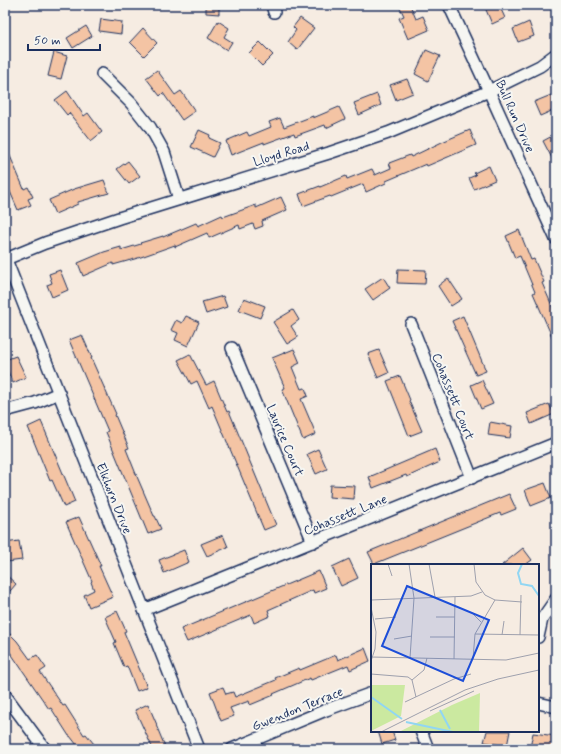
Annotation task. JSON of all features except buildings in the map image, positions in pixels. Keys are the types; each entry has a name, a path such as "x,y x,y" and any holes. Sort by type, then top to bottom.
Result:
{"street":[{"name":"Bull Run Drive","path":"449,5 556,239"},
{"name":"Lloyd Road","path":"5,258 179,199 329,153 388,133 489,91 540,66 556,54"},
{"path":"102,74 131,103 150,127 164,152 179,199"},
{"name":"Elkhorn Drive","path":"5,258 199,749"},
{"name":"Cohassett Court","path":"411,324 472,478"},
{"name":"Laurice Court","path":"232,348 313,542"},
{"path":"5,411 35,404 59,393"},
{"name":"Cohassett Lane","path":"144,610 556,443"},
{"path":"539,632 542,619 556,599"},
{"name":"Gwendon Terrace","path":"232,749 326,710 371,693"},
{"path":"5,695 45,749"},
{"path":"539,703 556,707"},
{"path":"421,732 428,749"}]}
